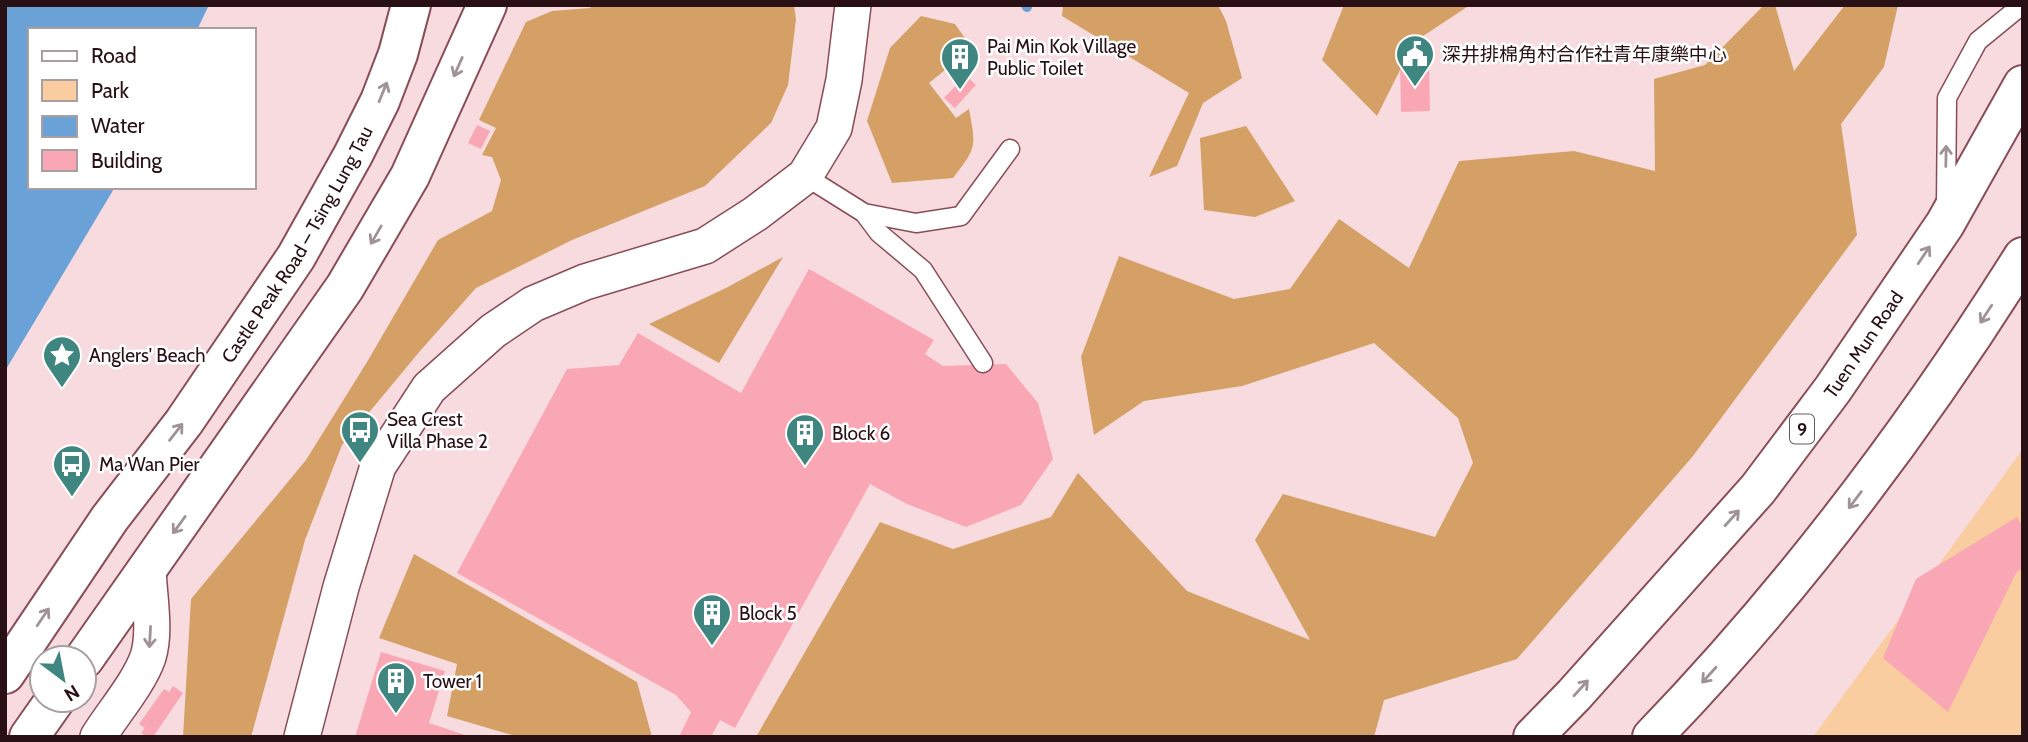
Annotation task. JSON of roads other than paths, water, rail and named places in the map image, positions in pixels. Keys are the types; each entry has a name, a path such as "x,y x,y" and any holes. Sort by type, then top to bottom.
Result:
{"main road":[{"name":"Castle Peak Road – Tsing Lung Tau","path":"5,674 110,519 184,422 296,257 347,167 380,101 398,54 411,5"},
{"path":"95,644 345,287 410,176 487,5"},
{"name":"Tuen Mun Road","path":"1533,737 1574,695 1758,489 1833,389 1945,224 2023,85"},
{"path":"1651,737 1740,640 1835,528 1913,422 2023,257"},
{"path":"29,737 45,714"}],"street":[{"path":"302,737 341,587 378,466 429,388 493,331 533,304 575,286 705,246 764,208 805,176 834,128 842,92 853,5"},
{"path":"98,737 148,656 151,638 148,569"}],"lane":[{"path":"1945,224 1947,98 1978,41 2022,5"},
{"path":"864,213 916,223 961,216 1010,149"},
{"path":"805,176 864,213 879,233 923,270 983,363"}],"water":[{"path":"5,5 209,5 198,28 28,28 28,189 114,189 5,371"}],"place":[{"name":"深井排棉角村合作社青年康樂中心","path":"1415,88"},
{"name":"Pai Min Kok Village Public Toilet","path":"960,91"},
{"name":"Anglers' Beach","path":"62,389"},
{"name":"Sea Crest Villa Phase 2","path":"360,464"},
{"name":"Block 6","path":"805,467"},
{"name":"Ma Wan Pier","path":"72,498"},
{"name":"Block 5","path":"712,647"},
{"name":"Tower 1","path":"396,715"}]}
